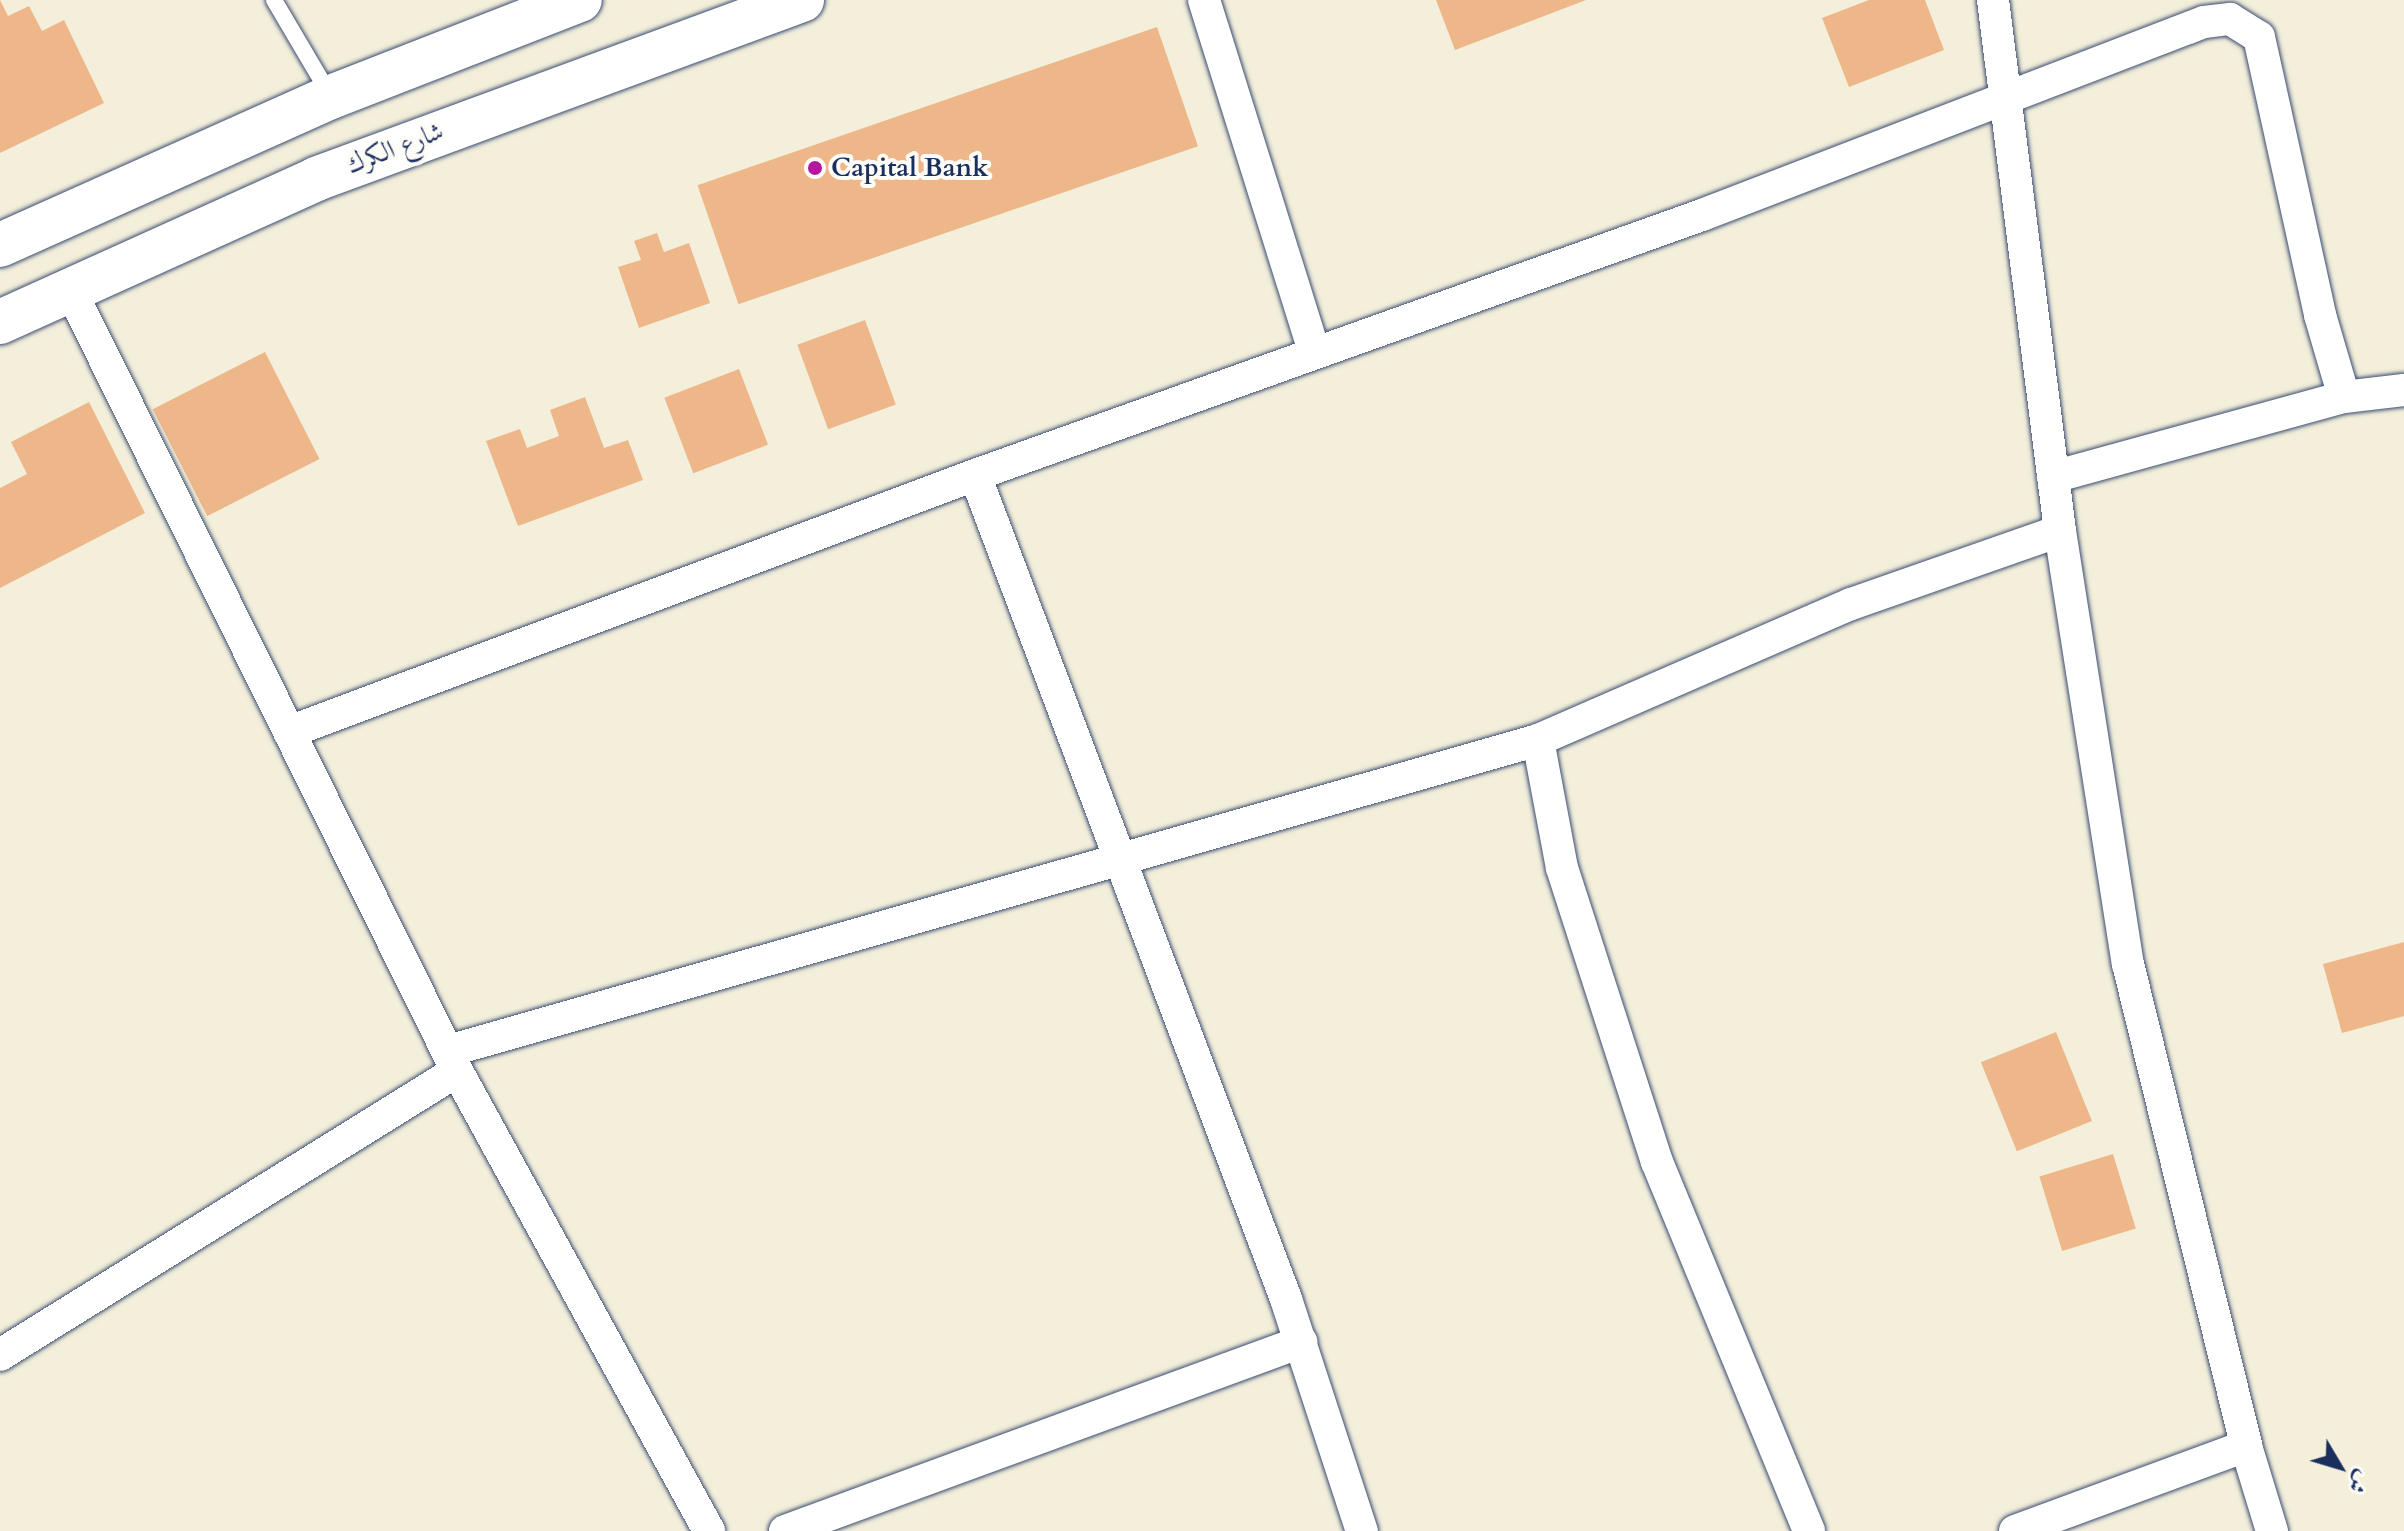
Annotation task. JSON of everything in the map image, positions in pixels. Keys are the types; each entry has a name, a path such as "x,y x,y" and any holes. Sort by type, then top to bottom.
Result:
{"main road":[{"path":"0,245 331,97 580,0"},
{"name":"شارع الكرك","path":"0,322 69,287 434,133 802,0"}],"street":[{"path":"1204,0 1314,351"},
{"path":"1993,0 2060,531 2128,964 2246,1446 2272,1531"},
{"path":"289,732 975,475 2008,100 2204,22 2230,19 2259,37 2320,315 2344,397"},
{"path":"69,287 453,1061 709,1531"},
{"path":"2053,477 2344,397 2404,390"},
{"path":"975,475 1301,1342 1362,1531"},
{"path":"0,1355 453,1061 1117,858 1538,740 1851,604 2060,531"},
{"path":"1538,740 1562,868 1657,1162 1809,1531"},
{"path":"785,1531 1301,1342"},
{"path":"2015,1531 2246,1446"}],"lane":[{"path":"274,0 331,97"}],"building":[{"path":"0,0 8,16 29,6 42,31 64,20 104,103 0,153"},
{"path":"1436,0 1586,0 1455,50"},
{"path":"1869,0 1925,0 1944,50 1849,87 1822,18"},
{"path":"1157,27 1198,146 738,304 697,185"},
{"path":"657,233 664,252 689,243 710,303 639,328 618,267 641,260 634,241"},
{"path":"865,320 896,405 828,429 797,345"},
{"path":"265,352 319,459 207,516 153,409"},
{"path":"739,369 768,445 693,473 664,398"},
{"path":"585,397 604,448 628,440 643,480 518,526 486,441 520,429 527,448 559,436 550,410"},
{"path":"89,402 145,513 0,588 0,488 27,474 11,442"},
{"path":"2404,942 2404,1016 2342,1033 2323,964"},
{"path":"2056,1032 2092,1121 2017,1151 1981,1062"},
{"path":"2113,1154 2136,1229 2062,1251 2039,1177"}],"place":[{"name":"Capital Bank","path":"815,168"}]}
